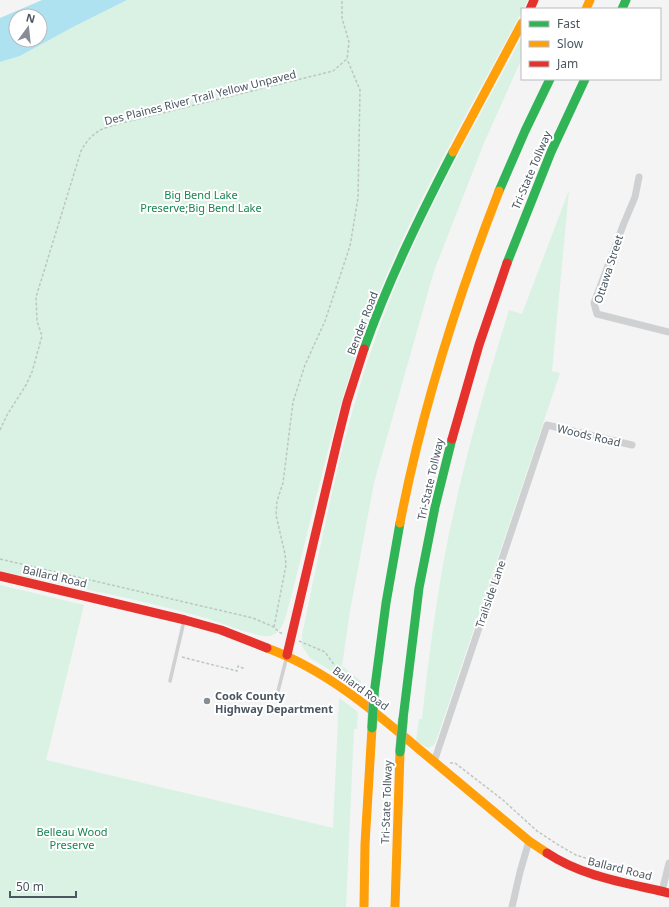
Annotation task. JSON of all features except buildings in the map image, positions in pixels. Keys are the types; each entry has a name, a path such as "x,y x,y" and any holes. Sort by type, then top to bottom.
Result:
{"main road":[{"name":"Bender Road","path":"287,655 342,419 359,366 401,255 422,212 521,25"},
{"name":"Tri-State Tollway","path":"364,907 365,844 374,694 389,585 402,512 418,442 444,349 476,252 516,152 550,80"},
{"name":"Tri-State Tollway","path":"395,907 400,752 403,719 420,581 443,468 485,323 509,253 541,176 584,80"},
{"name":"Ballard Road","path":"0,576 185,620 228,633 287,655 331,680 375,712 529,841 562,863 595,876 665,892"}],"street":[{"name":"Ottawa Street","path":"639,177 635,197 594,304 597,314 669,332"},
{"name":"Woods Road","path":"547,425 632,445"},
{"name":"Trailside Lane","path":"434,762 547,425"},
{"path":"512,907 529,841"},
{"path":"665,892 669,862"}],"lane":[{"path":"170,681 185,620"},
{"path":"278,691 287,655"}],"path":[{"path":"0,559 224,610 252,618 274,627 286,565 276,515 277,501 283,483 293,402 304,365 325,321 347,254 358,198 360,90 347,59 349,42 342,18 342,0"},
{"name":"Des Plaines River Trail Yellow Unpaved","path":"0,430 32,372 42,336 37,321 36,297 82,151 87,140 94,133 126,122 333,71 347,59"},
{"path":"176,656 237,671 238,666 245,669"},
{"path":"449,762 455,763 537,830 560,846 576,855 636,871 644,878"}],"green space":[{"name":"Big Bend Lake Preserve;Big Bend Lake","path":"127,0 528,0 524,8 521,8 521,13 422,198 384,280 344,392 286,617 280,629 273,635 262,636 177,610 101,592 0,571 0,62 20,56 35,48 48,48 48,41"},
{"path":"521,39 521,60 484,143 434,271 374,483 350,611 342,666 361,681 359,691 338,675 310,658 302,646 302,635 318,556 345,438 368,361 381,323 412,249 465,142"},
{"path":"569,190 552,371 560,373 435,744 429,748 416,741 419,719 422,719 432,636 445,554 466,461 482,400 509,310 522,314"},
{"name":"Belleau Wood Preserve","path":"0,585 84,605 46,760 333,828 339,698 358,712 357,729 354,729 346,907 0,907"}],"water":[{"path":"42,0 127,0 48,41 48,8 23,8"},
{"path":"8,15 8,48 35,48 20,56 0,62 0,18"}],"traffic: fast":[{"path":"622,8 626,0"},
{"path":"499,191 550,80"},
{"path":"507,263 551,152 585,80"},
{"path":"364,349 383,299 405,249 453,152"},
{"path":"403,719 419,588 435,507 452,439"},
{"path":"374,694 386,603 400,523"},
{"path":"372,728 374,694"},
{"path":"400,752 403,719"}],"traffic: slow":[{"path":"586,8 590,0"},
{"path":"453,152 521,25"},
{"path":"400,523 419,438 442,355 469,272 499,191"},
{"path":"267,648 289,657 329,679 348,692 385,720 529,841 547,853"},
{"path":"364,907 365,844 372,728"},
{"path":"395,907 400,752"}],"traffic: jam":[{"path":"530,8 534,0"},
{"path":"452,439 479,345 507,263"},
{"path":"287,655 347,402 364,349"},
{"path":"0,576 185,620 221,630 267,648"},
{"path":"547,853 590,874 669,893"}],"place":[{"name":"Cook County Highway Department","path":"207,701"}]}
